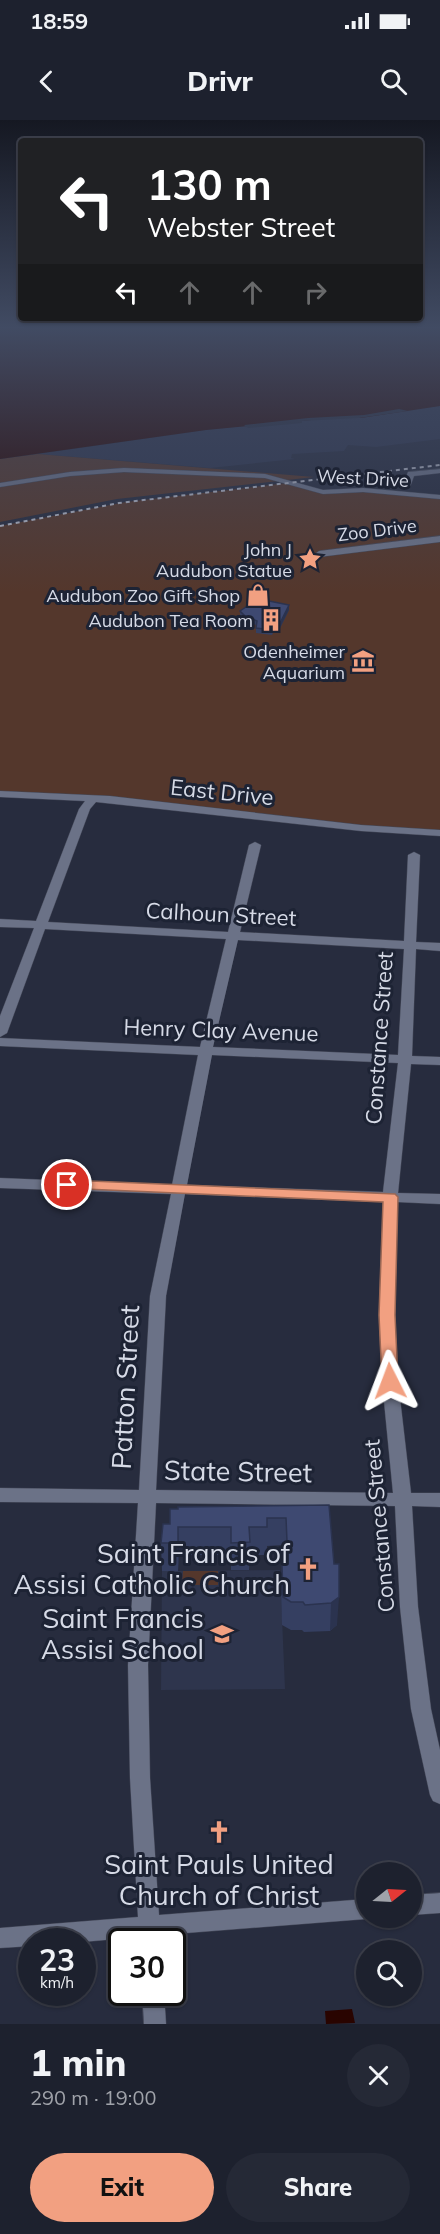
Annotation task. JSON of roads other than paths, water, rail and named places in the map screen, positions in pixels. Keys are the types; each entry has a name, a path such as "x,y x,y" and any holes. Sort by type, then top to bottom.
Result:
{"street":[{"name":"West Drive","path":"0,484 70,474 124,470 265,476 314,491 363,490 440,497"},
{"path":"407,485 411,474 440,471"},
{"name":"Zoo Drive","path":"440,539 321,557 440,546"},
{"name":"East Drive","path":"0,794 93,798 361,828 440,832"},
{"path":"0,1034 85,809 93,798"},
{"name":"Patton Street","path":"150,1928 140,1778 138,1665 158,1296 206,1050 255,845"},
{"name":"Constance Street","path":"414,855 405,1059 390,1197 387,1326 390,1381 403,1500 409,1607 421,1709 440,1795"},
{"name":"Calhoun Street","path":"0,924 440,946"},
{"name":"Henry Clay Avenue","path":"0,1042 440,1061"},
{"path":"0,1183 440,1199"},
{"name":"State Street","path":"0,1495 440,1500"},
{"path":"422,1904 440,1903"},
{"path":"186,1929 356,1909"},
{"path":"0,1938 108,1934"},
{"path":"154,2006 155,2024"}],"railway":[{"path":"0,526 119,503 440,465"}],"place":[{"name":"John J Audubon Statue","path":"310,559"},
{"name":"Audubon Zoo Gift Shop","path":"258,595"},
{"name":"Audubon Tea Room","path":"271,620"},
{"name":"Odenheimer Aquarium","path":"363,661"},
{"name":"Saint Francis of Assisi Catholic Church","path":"308,1569"},
{"name":"Saint Francis Assisi School","path":"222,1634"},
{"name":"Saint Pauls United Church of Christ","path":"219,1832"}]}
